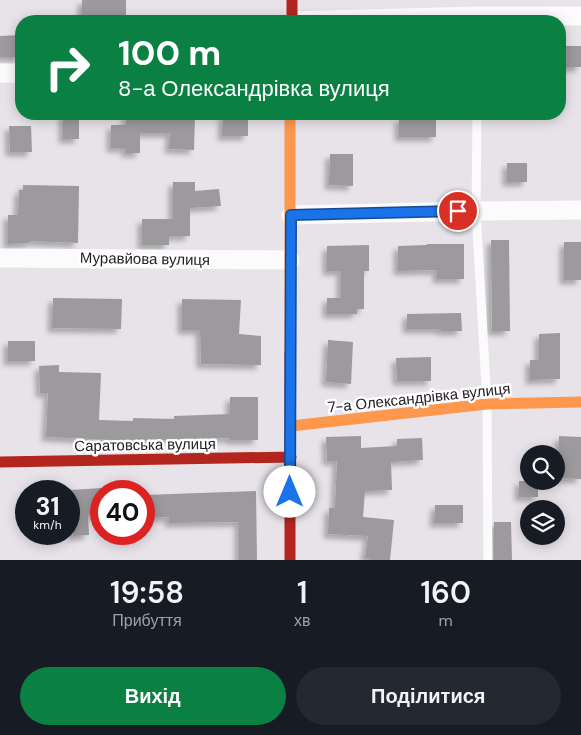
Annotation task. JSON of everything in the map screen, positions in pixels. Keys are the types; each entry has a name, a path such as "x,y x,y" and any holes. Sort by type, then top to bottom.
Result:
{"street":[{"path":"292,0 292,15"},
{"path":"566,16 581,16"},
{"path":"0,73 15,73"},
{"path":"290,120 290,560"},
{"path":"291,215 476,210 581,210"},
{"name":"Муравйова вулиця","path":"0,258 290,260"},
{"name":"7-а Олександрівка вулиця","path":"291,426 487,404 581,402"},
{"name":"Саратовська вулиця","path":"0,462 290,457"}],"lane":[{"path":"477,120 476,210 487,404 488,560"}],"building":[{"path":"82,0 126,0 126,15 82,15"},
{"path":"15,35 15,57 0,57 0,36"},
{"path":"566,46 581,46 581,67 566,67"},
{"path":"63,120 79,120 79,139 63,139"},
{"path":"126,120 195,120 194,150 169,149 170,133 140,133 140,153 126,153 126,148 111,148 111,125 126,125"},
{"path":"223,120 248,120 248,136 222,136"},
{"path":"399,120 436,120 436,137 399,137"},
{"path":"9,126 31,126 32,152 10,152"},
{"path":"330,154 353,154 353,186 329,185"},
{"path":"507,163 527,163 527,182 507,182"},
{"path":"173,182 195,182 195,191 219,189 221,206 190,208 190,236 169,236 169,245 142,245 142,219 173,219"},
{"path":"23,185 79,186 78,243 30,241 30,243 8,244 8,215 18,215 19,190 23,190"},
{"path":"491,240 509,240 510,331 492,331"},
{"path":"564,242 581,242 581,280 564,280"},
{"path":"464,244 464,279 437,279 437,270 398,271 398,246"},
{"path":"369,245 369,271 364,271 364,309 357,309 357,314 327,314 327,298 341,298 341,271 327,271 327,246"},
{"path":"53,298 122,299 121,329 52,328"},
{"path":"182,299 241,300 239,334 261,336 261,365 201,364 200,330 182,330"},
{"path":"461,313 462,331 407,329 407,314"},
{"path":"560,333 560,379 530,380 530,360 539,360 539,334"},
{"path":"328,340 353,342 351,384 326,382"},
{"path":"8,341 35,341 35,361 8,361"},
{"path":"431,357 431,381 397,381 396,358"},
{"path":"59,365 59,372 101,373 99,420 133,421 133,418 174,419 174,416 230,414 230,397 258,397 258,440 230,440 230,438 133,441 46,437 48,393 40,393 39,366"},
{"path":"361,436 361,448 397,446 397,439 422,438 423,460 391,462 392,490 365,491 363,517 394,520 390,560 371,560 371,558 365,558 368,536 328,534 329,508 335,508 337,461 327,461 326,437"},
{"path":"559,436 581,437 581,479 565,478 565,445 559,445"},
{"path":"519,481 520,490 538,490 538,497 519,497"},
{"path":"80,489 90,489 89,535 80,536"},
{"path":"256,491 257,560 239,560 239,522 169,523 169,517 155,518 155,495"},
{"path":"435,505 463,505 463,523 434,523"},
{"path":"494,522 511,522 512,560 494,560"}],"traffic: slow":[{"path":"290,120 290,353"},
{"path":"291,426 487,404 581,402"}],"traffic: jam":[{"path":"292,0 292,15"},
{"path":"290,353 290,560"},
{"path":"0,462 291,457"}],"route":[{"path":"290,492 291,215 458,211"}]}
